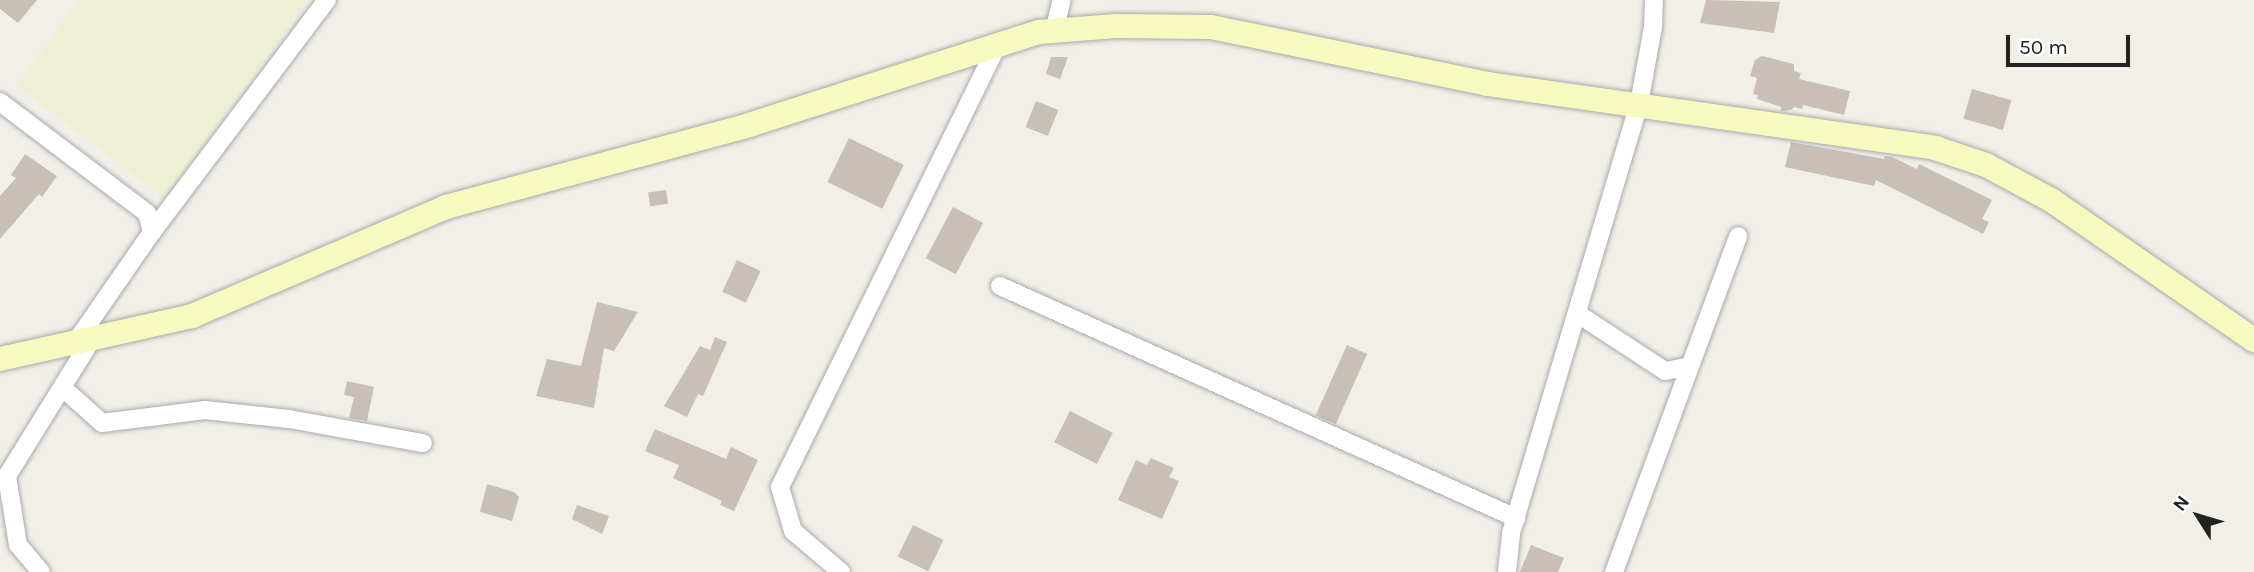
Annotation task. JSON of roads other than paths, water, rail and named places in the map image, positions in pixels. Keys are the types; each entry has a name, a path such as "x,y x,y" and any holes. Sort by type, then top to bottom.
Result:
{"street":[{"path":"41,572 18,545 7,476 63,388 84,341 152,232 327,0"},
{"path":"1054,31 1062,0"},
{"path":"1507,572 1516,518 1639,104 1653,27 1654,0"},
{"path":"0,359 192,316 446,207 750,125 997,46 1054,31 1116,26 1211,27 1488,84 1936,148 1986,165 2051,200 2254,341"},
{"path":"841,572 793,531 780,487 997,46"},
{"path":"0,102 147,213 152,232"},
{"path":"1614,572 1738,236"},
{"path":"1000,286 1516,518"},
{"path":"1578,314 1665,371 1690,366"},
{"path":"63,388 102,423 205,410 289,419 423,443"}]}
